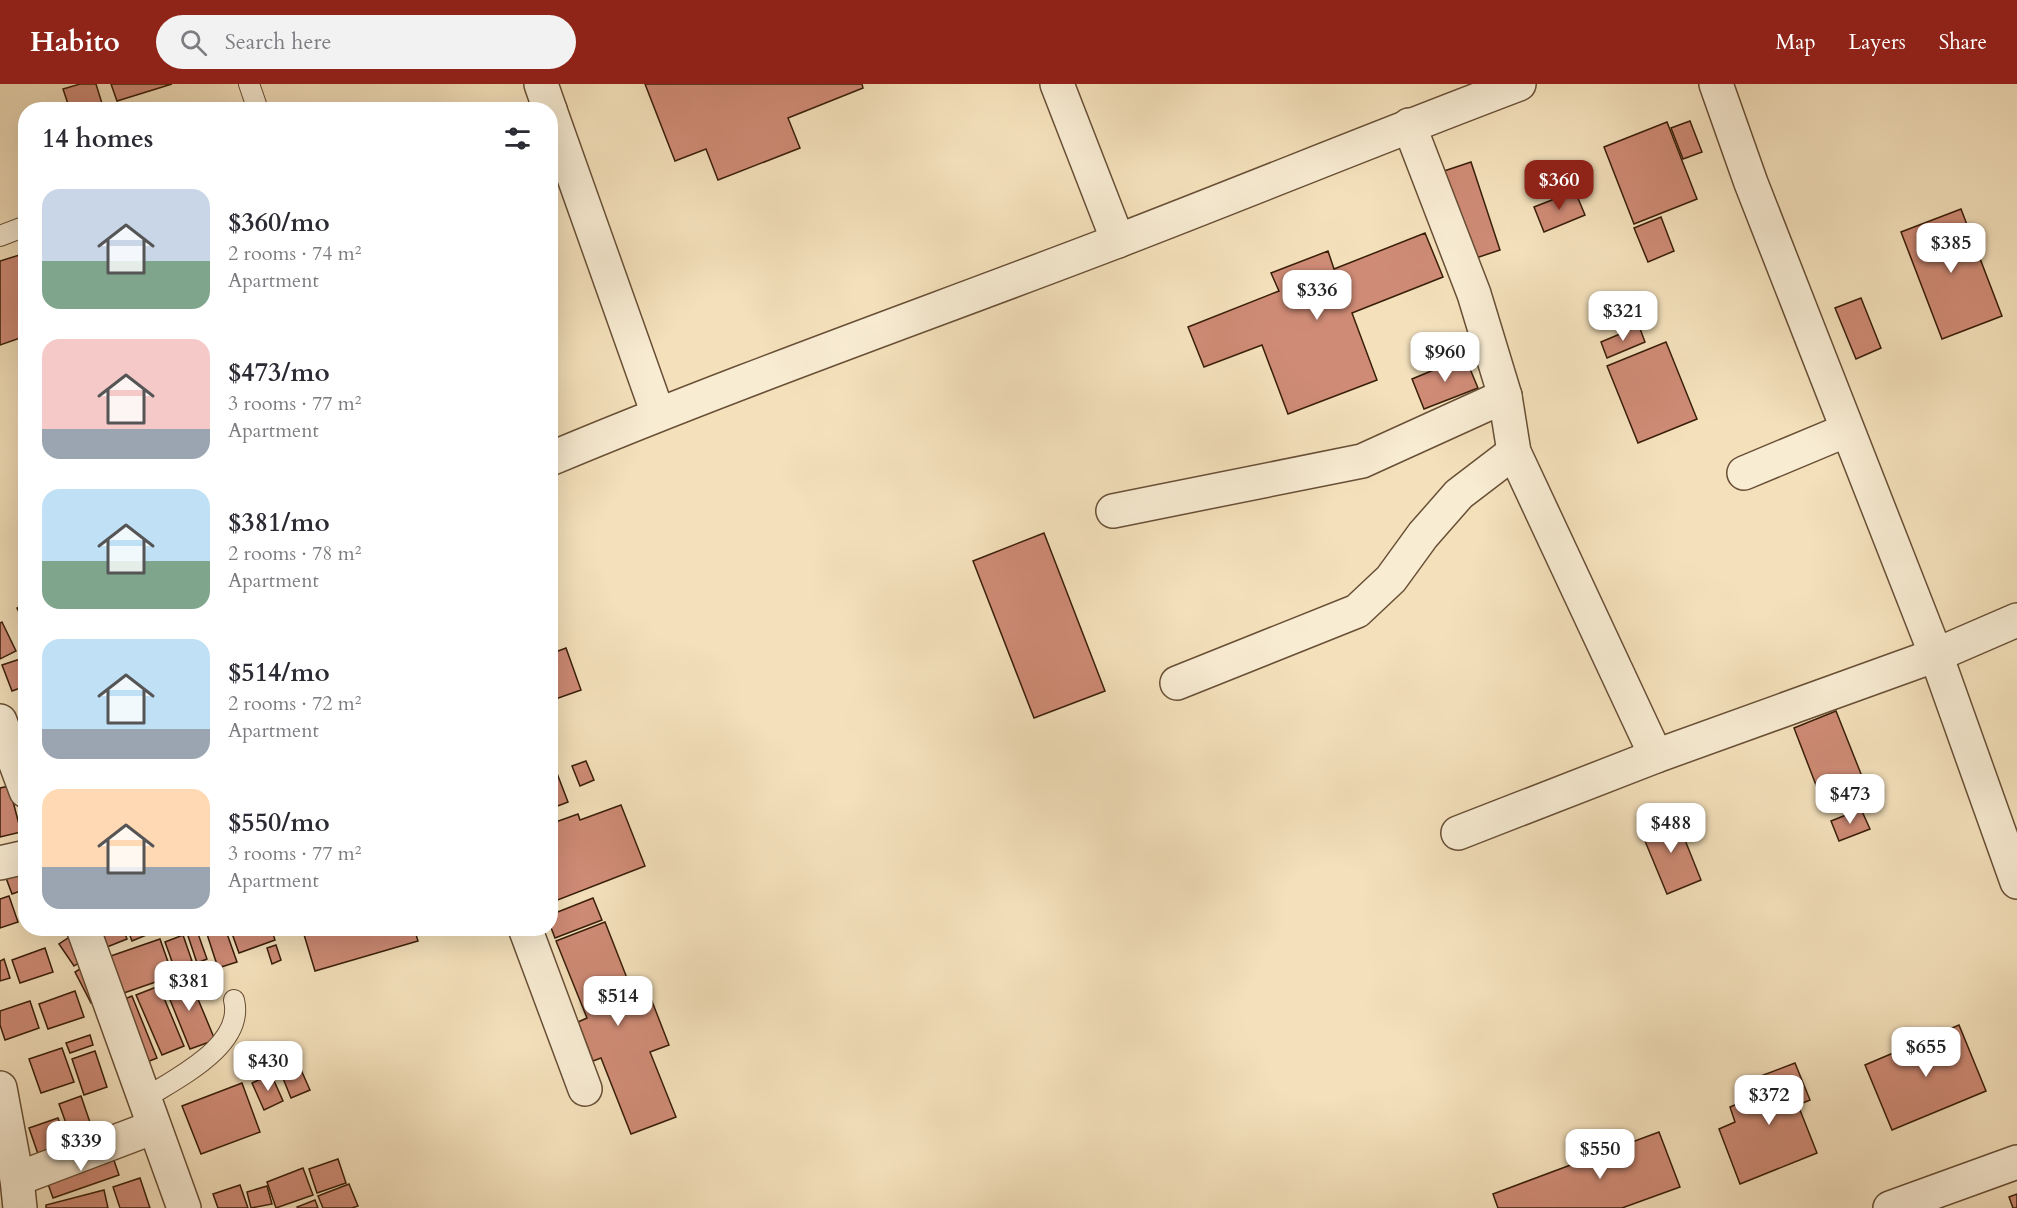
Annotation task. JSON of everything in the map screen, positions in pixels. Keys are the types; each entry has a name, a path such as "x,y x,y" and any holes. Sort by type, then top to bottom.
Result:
{"street":[{"path":"541,84 547,102"},
{"path":"1057,84 1118,241"},
{"path":"558,456 658,414 1118,241 1409,125 1519,84"},
{"path":"1716,84 1751,183 1936,655 2017,882"},
{"path":"1409,125 1474,294 1505,396 1514,452 1656,756"},
{"path":"558,133 658,414"},
{"path":"1113,512 1362,461 1505,396"},
{"path":"1744,473 1847,430"},
{"path":"1177,683 1357,611 1391,579 1423,536 1459,494 1514,452"},
{"path":"1458,833 1656,756 1936,655 2017,620"},
{"path":"0,721 18,762"},
{"path":"0,863 18,859"},
{"path":"87,936 184,1208"},
{"path":"528,936 585,1089"},
{"path":"0,1088 18,1193 149,1113"},
{"path":"1890,1208 2017,1162"}],"lane":[{"path":"249,84 255,102"},
{"path":"0,236 18,229"},
{"path":"149,1113 227,1037 236,1011 234,1000"}],"building":[{"path":"80,84 96,84 102,102 67,102 63,89"},
{"path":"111,84 172,84 117,101"},
{"path":"645,84 862,84 863,88 788,118 800,148 718,180 706,149 675,161"},
{"path":"1690,121 1702,152 1683,159 1671,128"},
{"path":"1667,122 1697,199 1634,224 1604,147"},
{"path":"1471,162 1500,250 1467,261 1438,173"},
{"path":"1575,191 1585,215 1544,232 1534,207"},
{"path":"1961,209 2002,316 1942,339 1901,232"},
{"path":"1661,217 1674,251 1648,262 1634,228"},
{"path":"1425,233 1443,277 1352,313 1377,380 1288,414 1262,345 1204,367 1188,327 1279,291 1271,273 1328,251 1334,269"},
{"path":"18,255 18,339 0,345 0,261"},
{"path":"1861,298 1881,348 1856,359 1835,308"},
{"path":"1639,326 1645,342 1607,358 1601,342"},
{"path":"1666,342 1697,419 1638,443 1607,366"},
{"path":"1465,357 1478,388 1424,409 1412,379"},
{"path":"1044,533 1105,691 1034,718 973,561"},
{"path":"2,622 16,651 0,659 0,623"},
{"path":"566,648 581,690 558,698 558,651"},
{"path":"18,660 18,689 12,691 2,665"},
{"path":"1836,711 1869,794 1826,811 1794,728"},
{"path":"586,761 594,780 580,786 572,766"},
{"path":"558,776 568,802 558,806"},
{"path":"9,786 18,820 18,833 0,837 0,788"},
{"path":"621,805 645,866 558,900 558,821 578,814 580,820"},
{"path":"1861,809 1870,829 1839,841 1831,821"},
{"path":"1675,815 1701,880 1667,894 1640,829"},
{"path":"18,865 18,892 12,894 3,870"},
{"path":"9,896 18,922 0,928 0,899"},
{"path":"593,898 602,920 555,938 554,936 558,936 558,912"},
{"path":"605,922 634,996 648,991 669,1045 650,1052 676,1117 631,1134 601,1058 593,1061 578,1022 587,1018 556,941"},
{"path":"71,936 86,958 74,966 59,944"},
{"path":"102,936 126,936 127,939 107,947"},
{"path":"130,936 144,936 132,941"},
{"path":"183,936 192,961 174,967 165,942"},
{"path":"188,936 199,936 207,959 197,963"},
{"path":"208,936 228,936 237,962 218,968"},
{"path":"233,936 274,936 275,940 239,953"},
{"path":"304,936 416,936 418,941 315,971"},
{"path":"160,939 173,976 118,995 105,958"},
{"path":"276,945 281,960 272,964 267,948"},
{"path":"45,948 53,972 20,983 12,960"},
{"path":"4,959 10,978 0,981 0,961"},
{"path":"83,967 100,998 91,1003 75,972"},
{"path":"188,975 215,1040 190,1049 164,985"},
{"path":"159,986 184,1046 162,1055 136,995"},
{"path":"75,991 84,1017 48,1029 39,1004"},
{"path":"132,996 157,1058 137,1066 112,1004"},
{"path":"30,1001 39,1028 5,1040 0,1025 0,1011"},
{"path":"1959,1025 1986,1091 1892,1130 1865,1065"},
{"path":"90,1035 93,1045 70,1053 66,1043"},
{"path":"62,1048 74,1082 41,1093 29,1059"},
{"path":"95,1051 107,1087 84,1095 72,1059"},
{"path":"298,1063 310,1090 291,1098 280,1071"},
{"path":"1795,1063 1810,1100 1798,1105 1817,1153 1740,1184 1719,1129 1735,1122 1730,1107 1759,1095 1753,1079"},
{"path":"271,1074 283,1101 264,1110 252,1083"},
{"path":"242,1083 260,1132 201,1154 182,1106"},
{"path":"81,1096 95,1137 74,1145 59,1104"},
{"path":"58,1118 67,1144 38,1154 29,1128"},
{"path":"1659,1132 1680,1187 1622,1208 1498,1208 1493,1194"},
{"path":"109,1146 119,1175 53,1198 43,1170"},
{"path":"338,1159 346,1183 317,1193 309,1169"},
{"path":"303,1168 313,1195 276,1208 267,1182"},
{"path":"140,1178 150,1208 120,1208 113,1187"},
{"path":"349,1184 358,1206 323,1208 318,1196"},
{"path":"240,1185 248,1208 218,1208 213,1194"},
{"path":"267,1186 272,1204 251,1208 247,1192"},
{"path":"104,1190 108,1208 46,1208 46,1205"},
{"path":"2017,1194 2017,1208 2013,1208 2009,1197"},
{"path":"315,1200 318,1208 297,1207"}]}
